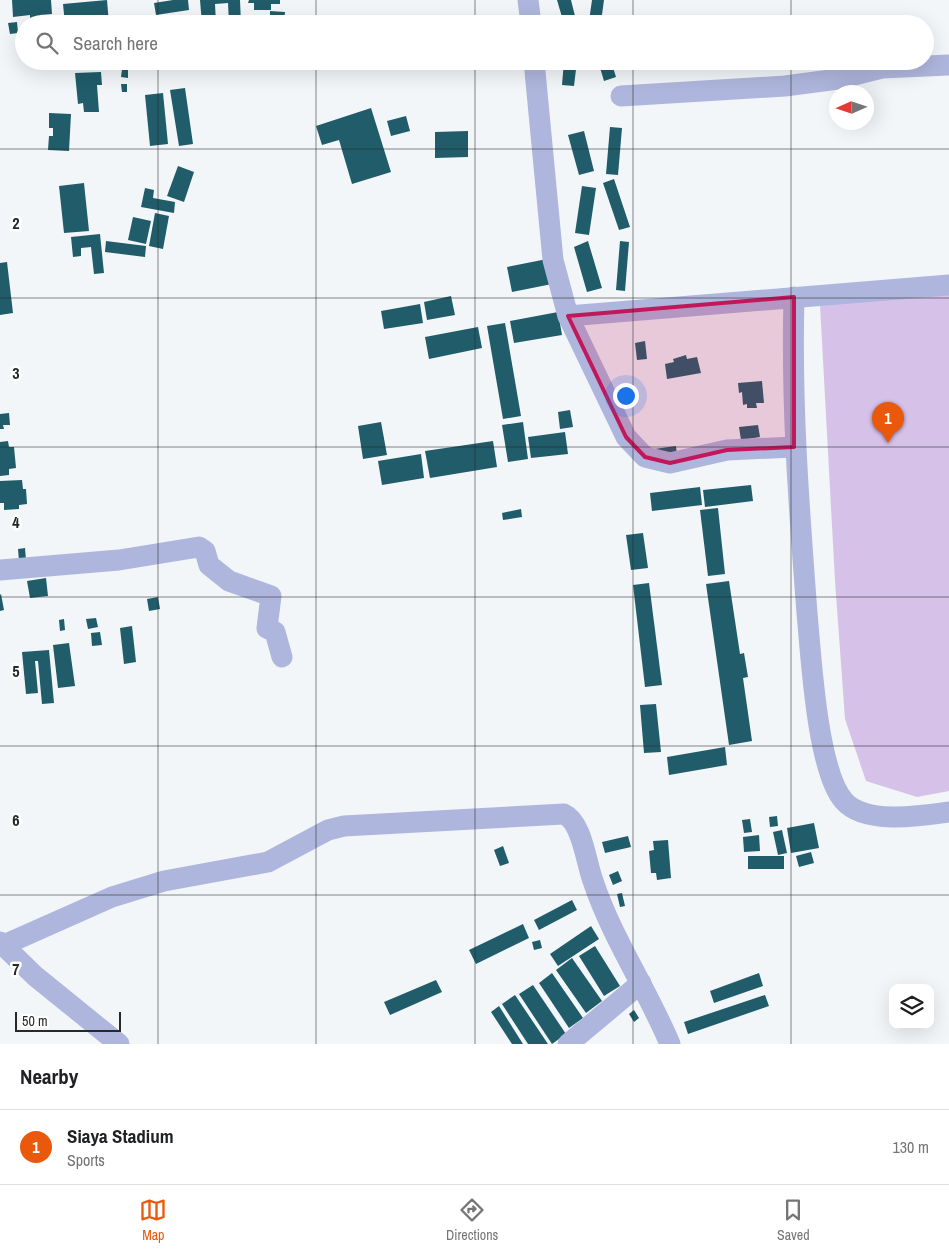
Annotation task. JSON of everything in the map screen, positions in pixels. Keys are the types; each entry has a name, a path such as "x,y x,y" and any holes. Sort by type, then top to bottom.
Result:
{"street":[{"path":"528,0 530,15"},
{"path":"934,66 949,65"},
{"path":"535,70 553,260 568,316 626,437 645,457 670,463 728,450 794,447"},
{"path":"621,96 785,86 838,79 874,70"},
{"path":"568,316 949,285"},
{"path":"794,297 792,342 794,447 812,675 826,760 835,786 844,801 856,810 875,815 910,816 949,812"},
{"path":"0,570 119,560 199,547 205,551 210,565 229,581 271,596 267,628 275,632 282,657"},
{"path":"120,1044 35,976 2,943 112,897 164,882 268,862 328,830 344,826 564,814 572,817 578,827 595,887 670,1044"},
{"path":"568,1044 641,983"}],"highlighted area":[{"path":"794,297 794,447 727,450 670,463 645,457 626,437 568,316"}],"shaded area":[{"path":"949,293 949,791 917,797 866,781 845,719 835,581 820,305"}],"building":[{"path":"12,0 51,0 52,14 15,15 13,17"},
{"path":"107,0 108,15 64,15 63,4"},
{"path":"188,0 189,10 156,15 154,3"},
{"path":"200,0 240,0 241,15 229,15 228,3 215,4 216,15 201,15"},
{"path":"249,0 280,0 280,4 271,4 271,10 254,10 254,3 248,3"},
{"path":"557,0 571,0 575,15 561,15"},
{"path":"592,0 604,0 602,15 590,15"},
{"path":"270,11 285,12 285,15 270,15"},
{"path":"15,22 15,33 10,34 8,23"},
{"path":"122,70 128,70 128,78 121,77"},
{"path":"563,70 576,70 574,86 562,85"},
{"path":"601,70 614,70 616,77 604,81"},
{"path":"101,72 102,85 97,85 99,112 84,112 83,103 78,104 75,73"},
{"path":"121,84 127,84 127,92 122,92"},
{"path":"185,88 193,144 179,146 170,90"},
{"path":"163,93 168,144 150,146 145,95"},
{"path":"371,108 391,172 352,184 339,140 322,145 316,126"},
{"path":"49,113 71,114 69,151 48,150 49,136 53,136 53,128 49,128"},
{"path":"406,116 410,131 391,136 387,121"},
{"path":"610,127 622,128 618,175 606,174"},
{"path":"468,131 468,157 435,158 435,132"},
{"path":"584,131 594,171 579,175 568,135"},
{"path":"178,166 194,172 184,202 167,196"},
{"path":"614,179 630,227 619,230 603,183"},
{"path":"84,183 89,231 64,233 59,186"},
{"path":"582,186 596,188 589,235 575,233"},
{"path":"145,188 154,190 153,198 175,202 174,213 141,207"},
{"path":"155,213 169,216 163,249 149,246"},
{"path":"133,217 151,221 146,244 128,240"},
{"path":"100,234 104,273 94,274 91,247 81,248 81,256 73,257 71,237"},
{"path":"106,241 146,246 145,257 105,252"},
{"path":"588,241 602,288 587,292 574,247"},
{"path":"620,241 629,242 625,291 616,290"},
{"path":"547,259 552,284 512,292 507,267"},
{"path":"7,262 13,313 0,315 0,263"},
{"path":"451,296 455,315 427,320 424,302"},
{"path":"420,304 423,323 384,329 381,311"},
{"path":"558,312 562,335 514,343 510,321"},
{"path":"505,323 521,416 503,419 487,326"},
{"path":"478,327 482,348 429,359 425,337"},
{"path":"645,341 647,359 637,360 635,343"},
{"path":"686,355 687,359 697,357 701,373 667,379 665,364 674,362 673,359"},
{"path":"762,381 764,403 756,403 757,408 747,408 747,404 743,405 742,392 739,393 738,383"},
{"path":"570,410 573,427 560,429 558,412"},
{"path":"9,413 10,425 3,425 4,429 0,429 0,414"},
{"path":"381,422 387,455 363,459 358,426"},
{"path":"523,422 528,459 508,462 502,425"},
{"path":"758,425 760,437 741,440 739,427"},
{"path":"565,432 568,454 531,458 528,437"},
{"path":"8,441 9,447 14,447 16,468 9,469 9,475 0,476 0,442"},
{"path":"493,441 497,467 430,478 425,451"},
{"path":"676,446 677,455 654,449"},
{"path":"421,454 424,478 382,485 378,461"},
{"path":"22,480 23,489 26,489 27,504 19,505 19,509 4,510 4,503 0,503 0,481"},
{"path":"751,485 753,501 705,507 703,490"},
{"path":"700,487 702,505 652,511 650,493"},
{"path":"718,508 725,574 708,576 700,510"},
{"path":"521,509 522,517 503,520 502,513"},
{"path":"643,533 648,568 631,570 626,535"},
{"path":"25,548 26,560 19,561 18,549"},
{"path":"46,578 48,596 30,598 27,581"},
{"path":"729,581 740,654 744,653 748,677 743,678 752,741 729,745 706,584"},
{"path":"649,583 662,685 645,687 633,585"},
{"path":"0,595 4,610 0,611"},
{"path":"158,597 160,609 149,611 147,599"},
{"path":"96,618 98,627 88,629 86,619"},
{"path":"64,619 65,630 60,631 59,620"},
{"path":"132,626 136,662 124,664 120,628"},
{"path":"100,632 102,645 92,646 91,633"},
{"path":"69,643 75,686 58,688 53,645"},
{"path":"49,650 54,703 42,704 38,661 35,661 38,693 26,694 22,652"},
{"path":"656,704 661,752 644,753 640,705"},
{"path":"725,747 727,765 669,775 667,757"},
{"path":"777,816 778,826 770,827 769,817"},
{"path":"750,819 752,832 744,833 742,820"},
{"path":"814,823 819,848 791,853 787,828"},
{"path":"782,830 787,853 778,855 773,832"},
{"path":"759,835 760,851 744,852 743,837"},
{"path":"628,836 631,847 605,853 602,842"},
{"path":"668,840 671,878 657,880 656,873 651,873 649,851 654,850 653,841"},
{"path":"503,846 509,863 500,866 494,850"},
{"path":"811,852 814,863 799,867 796,856"},
{"path":"748,856 784,856 784,869 748,869"},
{"path":"618,871 622,881 613,885 609,875"},
{"path":"622,893 625,906 620,907 617,894"},
{"path":"572,900 577,910 539,930 534,920"},
{"path":"523,924 529,938 476,964 469,950"},
{"path":"591,926 599,939 558,966 550,954"},
{"path":"540,940 542,948 534,950 532,942"},
{"path":"595,946 620,986 604,996 579,956"},
{"path":"572,958 602,1001 586,1013 556,970"},
{"path":"552,973 583,1018 569,1028 539,983"},
{"path":"759,973 763,986 714,1003 710,991"},
{"path":"436,980 442,992 390,1015 384,1002"},
{"path":"533,985 566,1034 552,1044 519,994"},
{"path":"515,995 548,1044 528,1044 502,1004"},
{"path":"765,995 769,1006 688,1034 684,1022"},
{"path":"499,1006 523,1044 512,1044 491,1012"},
{"path":"634,1010 639,1018 634,1022 629,1014"}],"place":[{"name":"Siaya Stadium","path":"888,443"}]}
